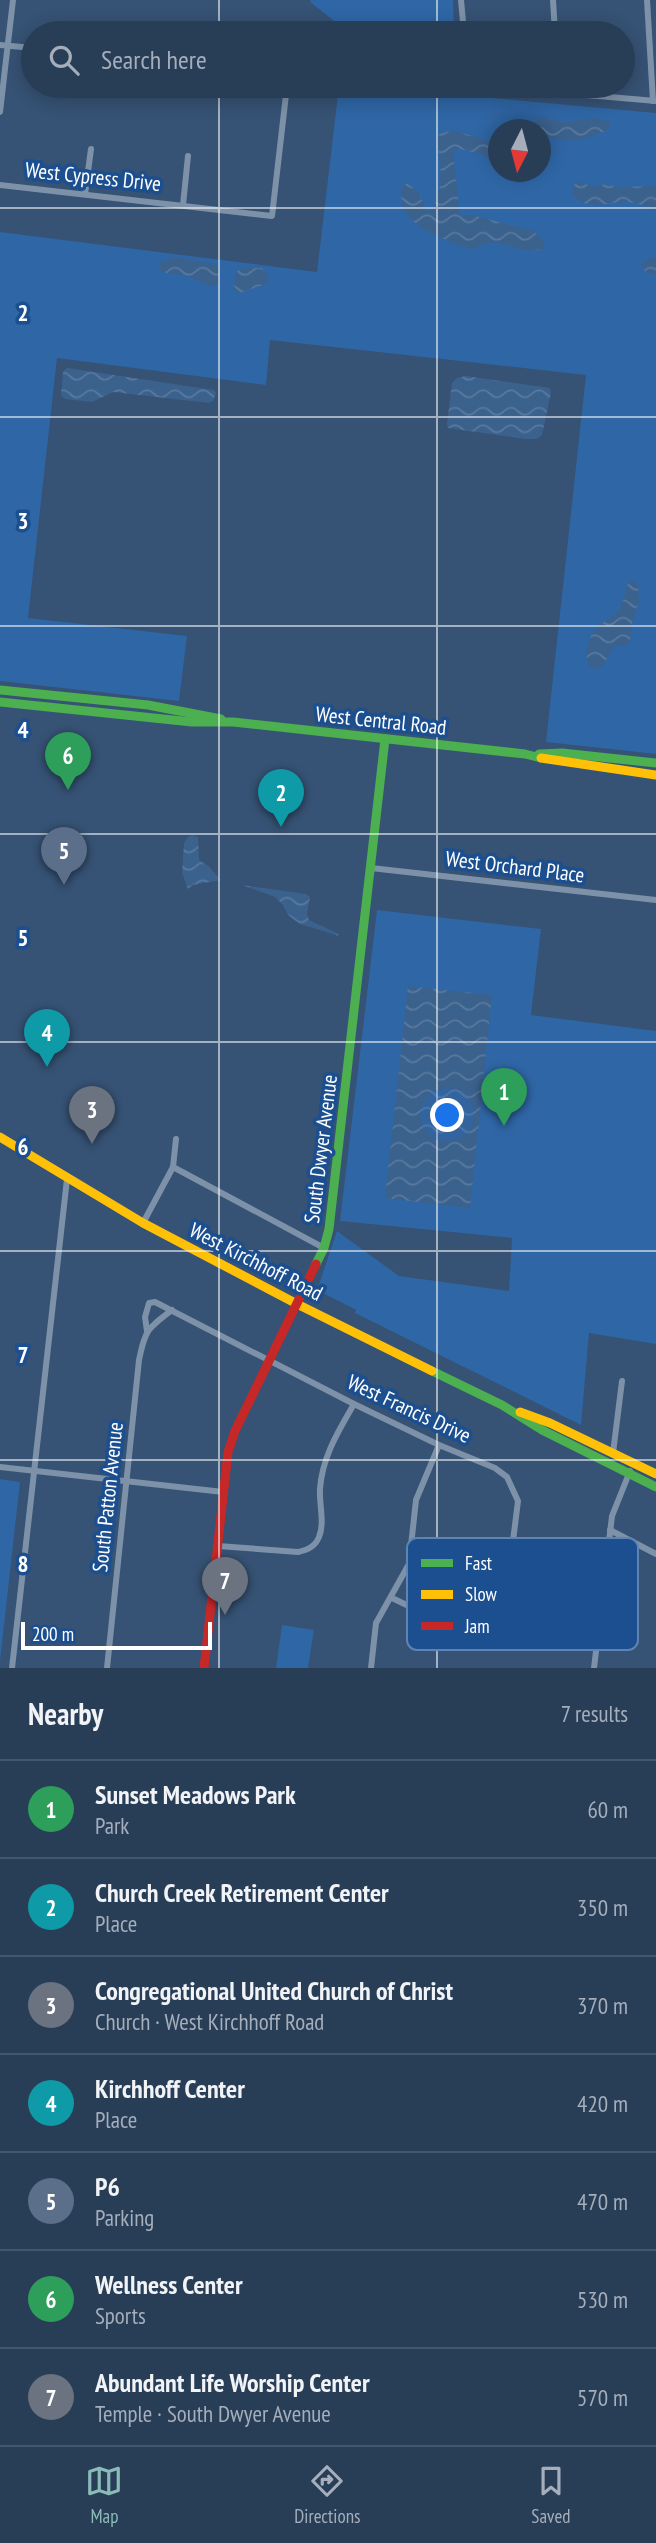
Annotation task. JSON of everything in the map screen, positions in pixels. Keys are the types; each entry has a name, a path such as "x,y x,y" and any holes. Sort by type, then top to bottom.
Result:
{"main road":[{"name":"West Central Road","path":"0,690 148,705 233,722"},
{"name":"West Central Road","path":"0,702 192,722 233,722 525,754 558,762 656,775"},
{"name":"South Dwyer Avenue","path":"204,1668 228,1452 268,1359 324,1248 330,1229 385,739"},
{"name":"West Central Road","path":"525,754 562,753 656,763"},
{"name":"West Kirchhoff Road","path":"0,1137 143,1223 297,1304 502,1405 550,1423 656,1474"},
{"name":"West Kirchhoff Road","path":"502,1405 542,1430 656,1488"}],"street":[{"path":"0,112 4,45 13,0"},
{"path":"461,0 463,21"},
{"path":"553,0 554,21"},
{"path":"627,98 655,101 647,0"},
{"name":"West Cypress Drive","path":"0,184 272,216 286,98"},
{"path":"85,194 91,149"},
{"name":"West Cypress Drive","path":"183,205 188,156"},
{"name":"West Orchard Place","path":"371,868 656,901"},
{"path":"143,1223 173,1167 176,1139"},
{"path":"173,1167 324,1248"},
{"path":"12,1668 67,1179"},
{"name":"South Patton Avenue","path":"107,1668 139,1360 147,1331 145,1317 149,1303 155,1302 172,1310"},
{"path":"147,1331 172,1310"},
{"name":"West Francis Drive","path":"172,1310 354,1404 439,1445 495,1468 507,1477 518,1501 514,1538"},
{"path":"612,1453 622,1381"},
{"path":"218,1546 298,1552 310,1548 318,1539 321,1528 320,1487 326,1460 333,1440 354,1404"},
{"path":"412,1538 416,1500 439,1445"},
{"path":"609,1538 612,1516 634,1464"},
{"path":"0,1467 223,1492"},
{"path":"610,1530 625,1538"},
{"path":"638,1545 656,1554"},
{"path":"371,1668 376,1623 407,1568"},
{"name":"West Francis Drive","path":"392,1598 407,1605"},
{"path":"594,1668 596,1650"}],"shaded area":[{"path":"453,0 454,21 334,21 310,2"},
{"path":"338,98 492,98 656,113 656,754 546,742 586,375 270,340 266,385 57,358 28,618 187,636 179,701 0,681 0,232 317,272"},
{"path":"377,910 541,929 531,1015 656,1031 656,1344 589,1333 581,1425 355,1313 356,1310 317,1290 337,1231 399,1276 509,1291 512,1238 340,1221"},
{"path":"0,1479 20,1482 0,1661"},
{"path":"282,1625 314,1630 308,1668 276,1668"}],"water":[{"path":"545,117 564,122 595,118 611,123 609,129 592,136 558,140 551,138 551,119 540,118"},
{"path":"454,131 488,142 488,158 457,148 453,151 460,216 472,215 533,231 544,241 544,248 529,250 494,242 471,249 434,234 411,219 404,209 401,197 404,184 418,192 427,212 433,210 440,181 437,136 443,132"},
{"path":"578,182 595,187 606,184 618,187 656,186 656,210 629,202 598,205 583,203 572,193 573,186"},
{"path":"175,257 214,264 219,268 219,282 211,286 188,276 160,270 160,263"},
{"path":"656,257 656,274 647,274 641,265"},
{"path":"262,268 268,276 268,283 240,293 234,290 235,276 238,270"},
{"path":"67,368 214,390 216,393 213,401 209,403 113,392 92,402 65,399 61,395 63,372"},
{"path":"466,376 550,388 542,435 537,439 525,439 448,428 452,383 457,378"},
{"path":"631,580 638,583 639,602 632,623 630,642 625,646 614,646 602,667 592,669 587,659 588,643 596,629 617,612"},
{"path":"193,835 198,837 199,860 221,880 193,885 188,889 182,873 184,843"},
{"path":"242,885 306,894 310,897 307,914 309,920 339,936 300,924 288,915 275,897"},
{"path":"408,986 492,995 470,1208 385,1198"}],"traffic: fast":[{"path":"0,690 148,705 221,719"},
{"path":"0,702 192,722 233,722 525,754 541,758"},
{"path":"316,1264 329,1229 385,739"},
{"path":"539,754 562,753 656,763"},
{"path":"432,1371 656,1487"}],"traffic: slow":[{"path":"541,758 656,775"},
{"path":"0,1137 143,1223 432,1371"},
{"path":"520,1412 550,1423 656,1474"}],"traffic: jam":[{"path":"204,1668 228,1452 235,1431 316,1264"}],"place":[{"name":"Wellness Center","path":"68,790"},
{"name":"Church Creek Retirement Center","path":"281,827"},
{"name":"P6","path":"64,885"},
{"name":"Kirchhoff Center","path":"47,1067"},
{"name":"Sunset Meadows Park","path":"504,1126"},
{"name":"Congregational United Church of Christ","path":"92,1144"},
{"name":"Abundant Life Worship Center","path":"225,1615"}]}
